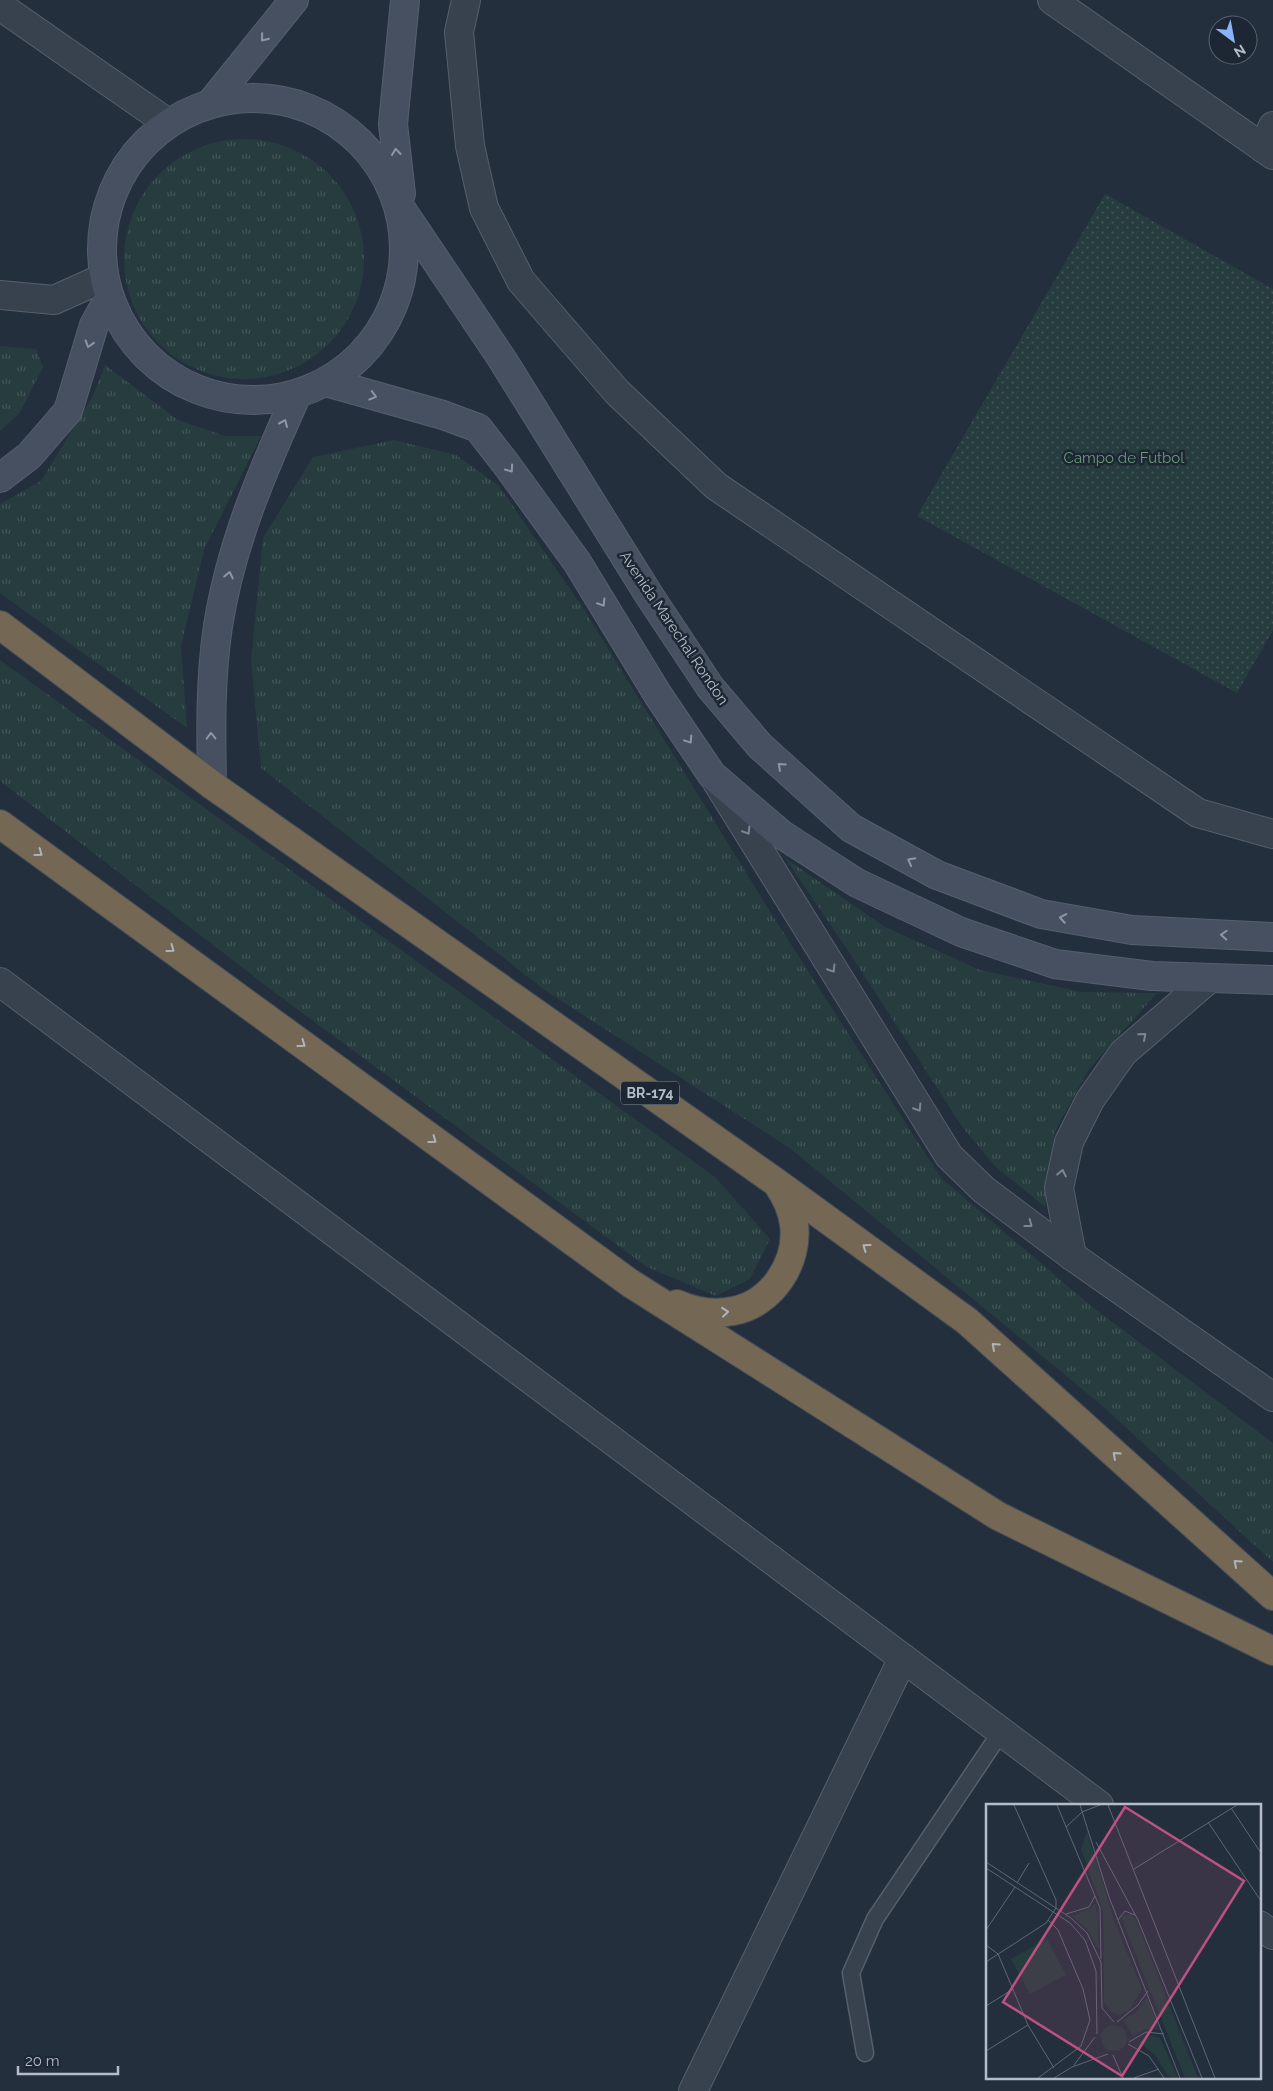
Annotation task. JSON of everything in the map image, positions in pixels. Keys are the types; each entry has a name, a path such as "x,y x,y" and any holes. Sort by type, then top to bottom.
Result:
{"highway":[{"name":"BR-174","path":"0,625 212,785 777,1183 967,1321 1273,1596"},
{"path":"0,824 630,1283 998,1516 1273,1651"},
{"path":"630,1283 690,1310 713,1313 735,1311 756,1302 774,1288 787,1269 794,1247 794,1224 789,1202 777,1183"}],"main road":[{"path":"0,478 30,456 68,411 106,289 109,198 133,156 168,123 211,103 294,0"},
{"path":"106,289 123,329 149,359 181,383 218,397 258,400 297,394 326,382 366,350 393,307 405,257 393,124 404,0"},
{"name":"Avenida Marechal Rondon","path":"211,103 254,97 298,103 337,121 370,150 401,204 502,359 649,595 710,687 760,746 851,828 937,874 1041,914 1132,930 1273,938"},
{"path":"326,382 443,415 478,428 577,562 658,695 712,775 781,834 857,883 961,932 1054,964 1152,976 1273,980"},
{"path":"212,785 210,705 218,626 235,548 261,473 297,394"}],"street":[{"path":"466,0 459,32 470,146 484,208 521,281 617,392 716,486 1198,813 1273,834"},
{"path":"1052,0 1270,143"},
{"path":"0,6 168,123"},
{"path":"0,295 54,300 106,289"},
{"path":"712,775 949,1156 984,1190 1072,1256 1273,1396"},
{"path":"1072,1256 1059,1188 1069,1142 1090,1100 1123,1053 1210,978"},
{"path":"0,982 1098,1804"},
{"path":"693,2091 903,1658"},
{"path":"1260,1926 1273,1935"}],"lane":[{"path":"865,2053 851,1973 874,1919 1001,1732"}],"green space":[{"path":"244,139 279,144 290,148 311,159 329,174 344,192 355,213 359,224 364,259 359,294 355,305 344,326 329,344 311,359 290,370 279,374 244,379 209,374 198,370 177,359 159,344 144,326 133,305 129,294 124,259 129,224 133,213 144,192 159,174 177,159 198,148 209,144"},
{"name":"Campo de Futbol","path":"1105,194 1273,289 1273,630 1237,693 917,516"},
{"path":"0,346 36,349 43,367 19,414 0,431"},
{"path":"105,365 178,420 225,436 261,436 204,550 181,646 187,728 0,593 0,504 41,481 93,396"},
{"path":"394,440 456,455 499,486 583,608 774,918 941,1178 1090,1305 1273,1443 1273,1562 1098,1402 791,1149 546,991 261,768 251,660 263,538 313,457"},
{"path":"0,660 715,1177 770,1239 750,1279 716,1296 647,1267 278,995 0,781"},
{"path":"785,858 885,927 980,970 1082,992 1157,993 1089,1069 1055,1131 1045,1207 996,1167 963,1128 849,952"}]}
